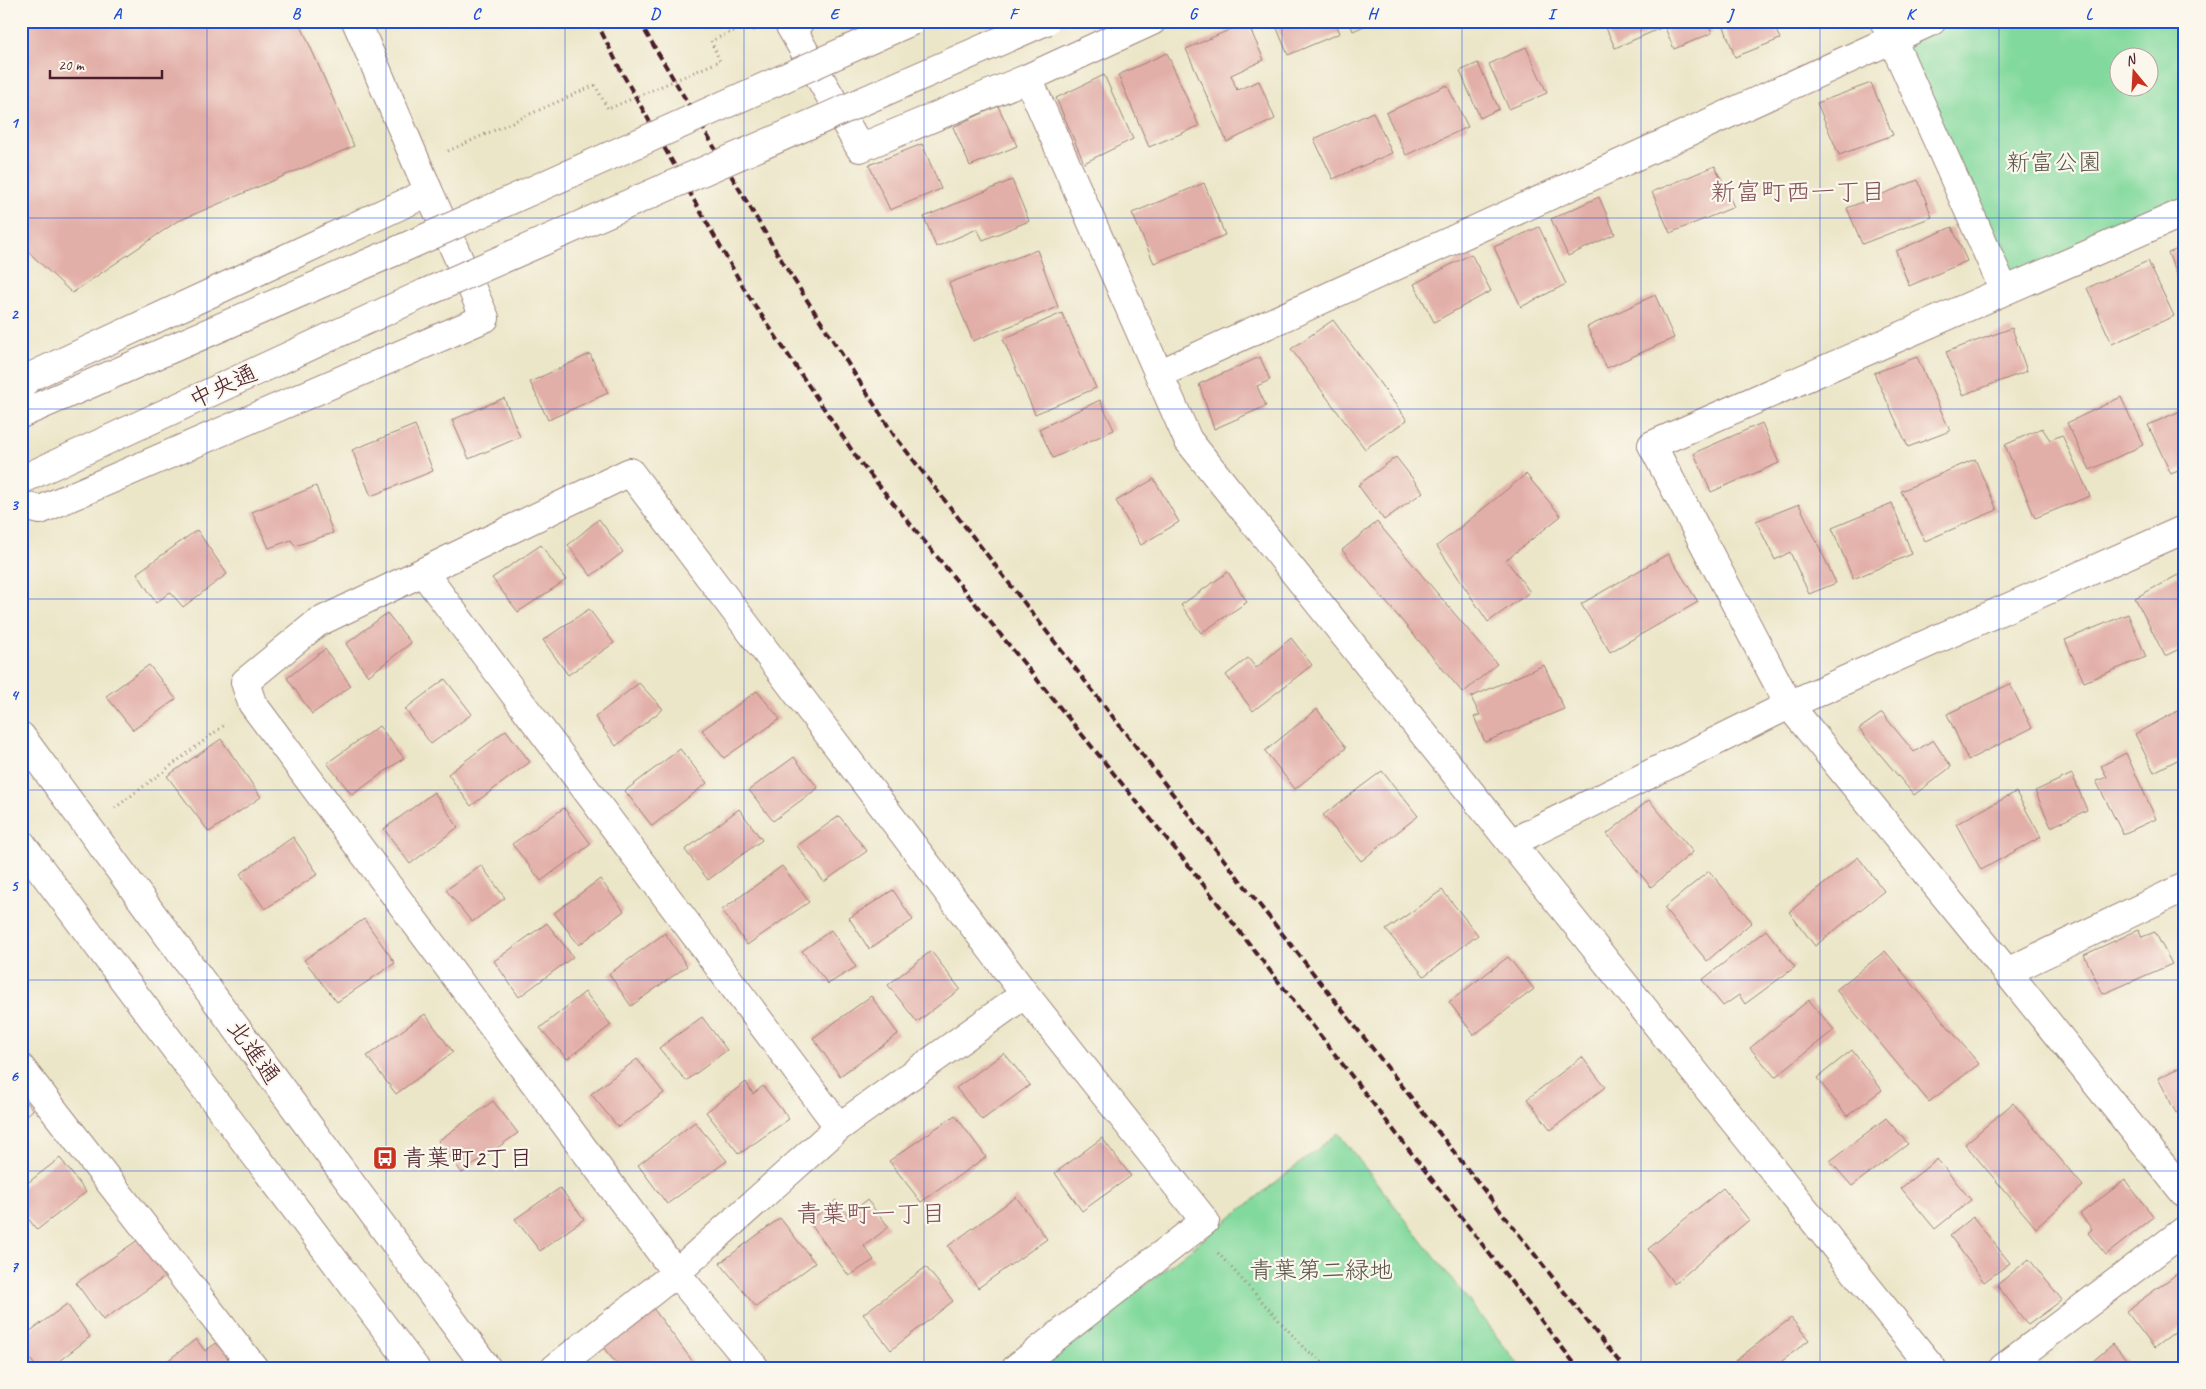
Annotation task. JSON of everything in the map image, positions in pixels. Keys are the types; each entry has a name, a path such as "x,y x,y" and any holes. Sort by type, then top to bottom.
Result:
{"street":[{"path":"21,505 40,510 485,318 356,21"},
{"path":"800,21 790,26 860,148 1028,78 1152,21"},
{"path":"21,414 403,248 912,21"},
{"name":"中央通","path":"21,480 425,293 1046,21"},
{"path":"1159,374 1888,30 1932,21"},
{"path":"1888,30 2004,290"},
{"path":"1028,78 1188,440 1932,1368"},
{"path":"21,385 32,376 430,192"},
{"path":"2185,212 1652,445 1789,705 2185,1194"},
{"path":"755,1368 676,1272 252,703 245,682 318,623 630,472 1024,994 1205,1221 1016,1368"},
{"path":"1511,843 1789,705 2185,529"},
{"path":"423,572 839,1127"},
{"name":"北進通","path":"21,736 487,1368"},
{"path":"21,843 415,1368"},
{"path":"2007,972 2185,887"},
{"path":"555,1368 676,1272 839,1127 1024,994"},
{"path":"21,1068 254,1368"},
{"path":"2003,1368 2185,1230"}],"path":[{"path":"447,151 596,85 608,109 720,61 711,41 756,21"},
{"path":"111,810 252,703"},
{"path":"1196,1228 1304,1348 1331,1368"}],"green space":[{"name":"新富公園","path":"1932,21 2185,21 2185,212 2004,290 1892,40"},
{"name":"青葉第二緑地","path":"1338,1133 1521,1368 1040,1368"}],"building":[{"path":"21,21 299,21 354,146 176,222 72,293 21,245"},
{"path":"1274,21 1335,21 1340,33 1288,55"},
{"path":"1349,21 1375,21 1353,31"},
{"path":"1603,21 1658,21 1661,28 1615,48"},
{"path":"1667,21 1707,21 1712,33 1674,49 1663,23"},
{"path":"1722,21 1772,21 1780,39 1735,57"},
{"path":"1247,22 1264,60 1231,75 1237,90 1259,81 1275,119 1227,142 1186,49"},
{"path":"1526,47 1547,93 1509,109 1489,64"},
{"path":"1167,53 1199,126 1149,147 1118,75"},
{"path":"1478,63 1499,109 1480,118 1460,71"},
{"path":"1104,75 1133,139 1084,163 1056,98"},
{"path":"1871,83 1893,135 1839,155 1817,103"},
{"path":"1447,85 1468,127 1406,155 1386,113"},
{"path":"998,106 1017,146 970,166 953,127"},
{"path":"1373,112 1392,153 1333,179 1314,139"},
{"path":"922,144 941,189 890,210 869,165"},
{"path":"1715,166 1734,207 1670,233 1652,192"},
{"path":"1012,180 1029,221 983,240 977,229 936,247 924,217"},
{"path":"1918,180 1932,217 1862,244 1847,208"},
{"path":"1204,183 1225,235 1154,263 1132,213"},
{"path":"1599,197 1615,234 1568,256 1551,219"},
{"path":"1539,227 1566,284 1521,307 1494,247"},
{"path":"1952,227 1967,261 1909,286 1896,251"},
{"path":"2185,246 2185,293 2168,253"},
{"path":"1037,250 1058,307 973,341 949,283"},
{"path":"1471,254 1491,291 1434,322 1414,284"},
{"path":"2148,261 2174,316 2112,344 2087,288"},
{"path":"1655,295 1674,338 1607,368 1587,327"},
{"path":"1062,313 1096,388 1035,414 1003,339"},
{"path":"1333,320 1407,420 1365,449 1291,349"},
{"path":"2012,328 2027,371 1963,395 1946,352"},
{"path":"590,354 608,393 548,420 530,382"},
{"path":"1260,357 1270,380 1257,386 1266,406 1214,429 1199,384"},
{"path":"1917,357 1950,431 1908,447 1874,373"},
{"path":"2121,397 2143,445 2090,470 2067,423"},
{"path":"504,398 520,437 469,459 452,420"},
{"path":"1100,400 1114,430 1053,458 1039,429"},
{"path":"2185,409 2185,468 2171,474 2148,425"},
{"path":"1762,423 1779,463 1711,492 1694,453"},
{"path":"415,425 433,471 371,496 352,450"},
{"path":"2042,428 2050,440 2062,435 2090,496 2035,518 2005,445"},
{"path":"1396,457 1423,492 1384,520 1358,485"},
{"path":"1975,459 1997,510 1925,541 1901,491"},
{"path":"1526,474 1561,516 1506,560 1530,592 1488,622 1437,546"},
{"path":"1154,479 1179,522 1141,545 1116,501"},
{"path":"316,486 333,533 295,546 291,540 269,548 252,512"},
{"path":"1892,503 1912,554 1853,579 1832,528"},
{"path":"1799,504 1836,583 1809,594 1790,552 1775,560 1756,521"},
{"path":"599,519 623,552 591,576 568,545"},
{"path":"1377,522 1497,664 1463,693 1342,550"},
{"path":"197,530 227,574 183,607 170,592 156,603 137,573"},
{"path":"541,545 566,580 518,612 492,578"},
{"path":"1668,554 1698,602 1610,652 1581,604"},
{"path":"1228,572 1247,602 1201,633 1181,605"},
{"path":"2178,575 2185,588 2185,646 2165,656 2135,598"},
{"path":"589,609 614,643 568,675 543,640"},
{"path":"387,613 411,643 368,676 346,644"},
{"path":"2128,614 2146,657 2084,682 2065,640"},
{"path":"1291,638 1312,665 1253,711 1226,675 1248,658 1256,668"},
{"path":"325,649 351,686 312,714 287,678"},
{"path":"149,665 176,699 133,730 106,696"},
{"path":"1544,665 1564,709 1485,742 1474,717 1480,715 1471,697"},
{"path":"445,679 472,714 431,744 405,709"},
{"path":"639,683 663,709 616,746 595,717"},
{"path":"2010,684 2032,728 1968,760 1947,714"},
{"path":"757,691 780,719 724,758 702,730"},
{"path":"2183,708 2185,712 2185,756 2154,772 2135,734"},
{"path":"1317,709 1346,748 1295,789 1265,751"},
{"path":"1882,713 1914,752 1933,740 1951,767 1914,795 1859,729"},
{"path":"379,726 404,758 352,795 327,763"},
{"path":"506,730 530,762 471,806 448,774"},
{"path":"221,739 261,797 209,832 167,776"},
{"path":"680,749 707,783 652,826 625,791"},
{"path":"2126,753 2156,819 2123,834 2096,781 2107,777 2101,766"},
{"path":"794,757 818,788 773,821 749,790"},
{"path":"1382,771 1418,816 1361,861 1323,815"},
{"path":"2072,774 2087,810 2051,827 2035,791"},
{"path":"434,792 458,827 410,864 384,829"},
{"path":"2016,792 2041,837 1981,870 1956,824"},
{"path":"1649,800 1693,852 1651,887 1607,834"},
{"path":"564,808 591,844 541,881 512,844"},
{"path":"739,809 762,840 708,880 685,850"},
{"path":"839,816 867,851 824,882 797,846"},
{"path":"293,837 318,874 265,909 240,874"},
{"path":"1858,857 1884,891 1815,946 1789,912"},
{"path":"481,865 505,898 472,922 446,890"},
{"path":"782,866 809,902 747,945 722,910"},
{"path":"1709,871 1752,922 1707,961 1664,908"},
{"path":"600,879 624,911 579,945 554,913"},
{"path":"893,890 913,920 869,949 849,918"},
{"path":"1442,890 1478,935 1424,976 1386,930"},
{"path":"364,919 395,963 337,1002 304,960"},
{"path":"547,923 573,957 519,997 494,961"},
{"path":"2185,929 2185,946 2178,932"},
{"path":"831,930 856,967 828,984 802,951"},
{"path":"1766,930 1795,967 1745,1004 1739,995 1723,1006 1702,980"},
{"path":"2138,930 2142,937 2155,932 2172,964 2103,994 2084,955"},
{"path":"665,933 687,966 631,1006 609,974"},
{"path":"931,951 960,989 917,1022 888,985"},
{"path":"1885,951 1979,1064 1929,1102 1836,990"},
{"path":"1508,957 1534,989 1474,1035 1449,1002"},
{"path":"585,992 611,1025 567,1059 540,1028"},
{"path":"871,996 898,1034 840,1076 813,1038"},
{"path":"1809,1000 1834,1030 1775,1077 1750,1048"},
{"path":"425,1014 453,1052 396,1094 367,1056"},
{"path":"702,1017 727,1050 686,1081 659,1048"},
{"path":"1852,1050 1882,1090 1847,1116 1817,1078"},
{"path":"1004,1053 1030,1085 982,1120 956,1088"},
{"path":"1582,1057 1605,1087 1551,1130 1527,1099"},
{"path":"637,1059 664,1093 618,1127 591,1094"},
{"path":"2185,1065 2185,1108 2176,1113 2158,1078"},
{"path":"746,1082 753,1094 763,1086 789,1119 739,1154 706,1112"},
{"path":"21,1095 33,1110 21,1120"},
{"path":"493,1101 518,1133 462,1173 438,1141"},
{"path":"2013,1103 2083,1186 2036,1228 1965,1144"},
{"path":"955,1115 986,1157 921,1202 889,1161"},
{"path":"1886,1118 1908,1144 1852,1186 1830,1161"},
{"path":"695,1122 727,1161 667,1204 638,1165"},
{"path":"1102,1138 1131,1176 1082,1211 1055,1173"},
{"path":"60,1158 86,1192 37,1230 21,1209 21,1188"},
{"path":"1937,1159 1971,1200 1935,1229 1901,1188"},
{"path":"2125,1180 2154,1217 2106,1255 2088,1233 2092,1229 2080,1214"},
{"path":"560,1188 584,1219 540,1251 515,1219"},
{"path":"1723,1188 1749,1220 1674,1284 1648,1249"},
{"path":"1016,1197 1047,1239 978,1288 948,1246"},
{"path":"836,1200 848,1215 867,1200 889,1227 864,1246 874,1260 849,1276 809,1222"},
{"path":"1973,1217 2010,1263 1984,1282 1950,1236"},
{"path":"780,1218 815,1263 756,1307 720,1263"},
{"path":"145,1235 172,1272 103,1320 76,1283"},
{"path":"2029,1259 2062,1300 2028,1325 1997,1285"},
{"path":"926,1267 953,1301 891,1350 863,1314"},
{"path":"2185,1268 2185,1324 2154,1348 2126,1311"},
{"path":"67,1304 90,1337 50,1368 37,1368 21,1347 21,1338"},
{"path":"653,1308 693,1362 685,1368 620,1368 602,1346"},
{"path":"1791,1318 1809,1340 1773,1368 1740,1368 1735,1361"},
{"path":"196,1339 205,1351 222,1339 239,1360 229,1368 158,1368"},
{"path":"2113,1344 2134,1368 2085,1368"},
{"path":"2079,1361 2085,1368 2070,1368"}],"railway":[{"path":"596,21 621,71 746,292 859,461 1185,861 1578,1368"},
{"path":"639,21 785,266 894,435 1210,842 1624,1368"}],"place":[{"name":"青葉町2丁目","path":"385,1158"}],"district":[{"name":"新富町西一丁目","path":"1798,191"},
{"name":"青葉町一丁目","path":"871,1213"}]}
